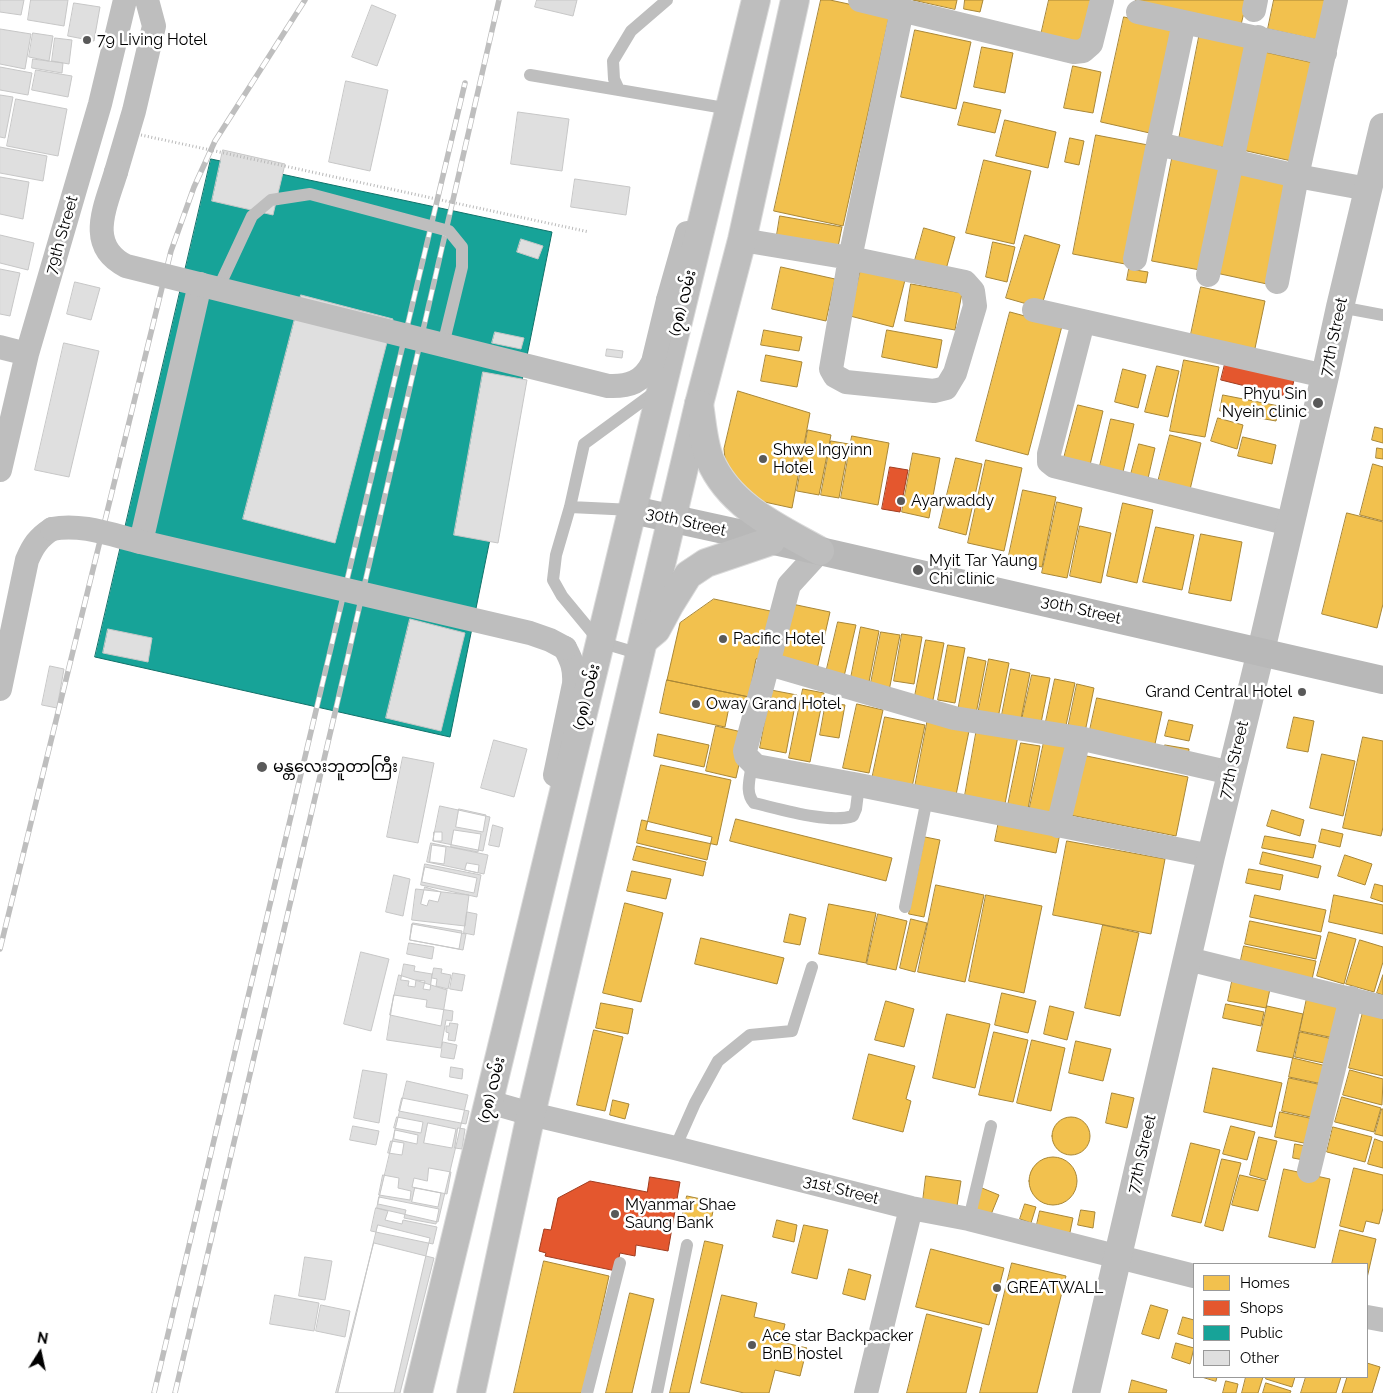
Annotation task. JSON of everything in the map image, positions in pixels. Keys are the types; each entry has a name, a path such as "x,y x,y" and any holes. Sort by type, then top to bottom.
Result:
{"main road":[{"name":"(၇၈) လမ်း","path":"418,1393 756,0"},
{"path":"471,1393 531,1114 699,404 742,240 795,0"},
{"name":"77th Street","path":"1086,1393 1383,128"},
{"path":"699,404 710,460 720,479 740,501 761,518 820,551"},
{"name":"30th Street","path":"633,510 1383,680"},
{"path":"642,647 656,630 688,575 706,563 771,541"}],"street":[{"name":"79th Street","path":"0,470 27,354 100,104 125,0"},
{"path":"147,0 154,26 134,112 101,229 102,241 107,251 115,260 126,266 608,386 622,387 632,384 649,371 686,236 710,161 723,138"},
{"path":"860,0 1074,52 1083,51 1091,44 1102,0"},
{"path":"1277,282 1296,176 1336,0"},
{"path":"742,240 850,258 965,282 973,291 974,306 956,373 946,388 934,391 846,382 835,376 830,369 850,258 902,10"},
{"path":"1138,12 1325,53"},
{"path":"1135,259 1184,22"},
{"path":"1208,275 1258,37"},
{"path":"1158,144 1296,176 1368,189"},
{"path":"141,542 209,286"},
{"path":"1034,310 1325,376"},
{"path":"1082,322 1049,454 1050,462 1054,466 1290,524"},
{"path":"0,347 27,354"},
{"path":"0,689 27,560 33,546 40,537 52,529 64,527 80,528 530,633 565,648 575,670 574,684 540,852 544,874"},
{"path":"820,551 789,585 746,752 746,756 752,762 761,768 859,785 1211,856"},
{"path":"769,664 954,718 1079,738 1231,773"},
{"path":"1058,826 1079,738"},
{"path":"1188,959 1383,1006"},
{"path":"1310,1171 1351,998"},
{"name":"31st Street","path":"489,1102 911,1208 969,1219 1193,1276"},
{"path":"866,1393 911,1208"},
{"path":"1368,1316 1383,1320"}],"lane":[{"path":"619,90 614,79 613,61 631,31 667,0"},
{"path":"530,75 730,109"},
{"path":"209,286 252,216 271,200 310,194 449,231 462,247 462,267 444,345"},
{"path":"1340,306 1383,315"},
{"path":"642,647 600,642 562,596 553,580 556,556 570,507 584,444 663,386"},
{"path":"570,507 633,510"},
{"path":"752,762 748,793 750,798 754,803 772,807 816,816 844,819 853,816 856,809 859,785"},
{"path":"905,907 927,799"},
{"path":"675,1148 695,1104 718,1061 750,1035 792,1031 812,967"},
{"path":"969,1219 991,1126"},
{"path":"657,1393 687,1245"},
{"path":"587,1393 620,1264"}],"path":[{"path":"141,135 590,232"}],"building: Homes":[{"path":"821,0 830,0 890,13 843,226 774,211"},
{"path":"913,0 957,0 955,9"},
{"path":"965,0 983,0 980,12 964,9"},
{"path":"1049,0 1094,0 1084,44 1041,35"},
{"path":"1136,0 1247,0 1240,29 1135,4"},
{"path":"1274,0 1331,0 1322,41 1268,29"},
{"path":"1124,17 1177,29 1154,134 1101,122"},
{"path":"915,30 971,42 956,109 901,97"},
{"path":"1200,32 1248,42 1227,148 1179,139"},
{"path":"982,47 1013,53 1005,93 974,87"},
{"path":"1260,51 1318,64 1296,162 1238,149"},
{"path":"1073,66 1101,72 1093,113 1064,108"},
{"path":"964,102 1001,110 995,133 958,125"},
{"path":"1005,120 1056,132 1048,168 996,156"},
{"path":"1096,135 1148,145 1125,264 1073,254"},
{"path":"1070,138 1084,141 1079,165 1065,162"},
{"path":"1173,154 1225,164 1205,271 1152,261"},
{"path":"984,160 1031,171 1014,244 966,233"},
{"path":"1238,171 1289,182 1267,284 1216,273"},
{"path":"780,216 842,227 837,252 776,241"},
{"path":"924,228 955,237 945,273 914,264"},
{"path":"1025,235 1060,245 1041,308 1006,298"},
{"path":"993,242 1015,247 1007,282 986,277"},
{"path":"781,267 835,279 826,321 772,309"},
{"path":"861,269 905,280 893,327 850,316"},
{"path":"1129,269 1148,272 1146,283 1127,280"},
{"path":"911,284 962,293 955,330 905,321"},
{"path":"1201,287 1265,301 1254,353 1190,339"},
{"path":"1010,312 1062,326 1028,455 976,441"},
{"path":"764,330 802,337 799,351 761,345"},
{"path":"887,330 942,340 937,368 882,357"},
{"path":"766,355 802,362 797,387 761,381"},
{"path":"1184,360 1219,367 1205,437 1170,431"},
{"path":"1157,366 1179,371 1168,417 1145,412"},
{"path":"1123,369 1146,375 1138,408 1115,402"},
{"name":"Shwe Ingyinn Hotel","path":"738,391 810,413 792,508 760,501 726,469 724,449"},
{"path":"1223,395 1279,406 1276,421 1220,411"},
{"path":"1078,405 1103,411 1090,465 1064,458"},
{"path":"1218,418 1243,425 1237,449 1211,441"},
{"path":"1111,419 1134,424 1123,472 1100,466"},
{"path":"1375,427 1383,429 1383,443 1372,440"},
{"path":"808,430 831,435 819,495 797,491"},
{"path":"1170,435 1201,443 1189,494 1157,486"},
{"path":"852,436 889,443 878,505 841,498"},
{"path":"1243,437 1276,445 1272,464 1238,456"},
{"path":"831,441 849,444 839,498 821,495"},
{"path":"1139,444 1155,448 1146,487 1129,482"},
{"path":"1377,448 1383,449 1383,459 1376,458"},
{"path":"913,453 940,458 929,518 902,512"},
{"path":"956,458 982,464 966,535 939,528"},
{"path":"986,460 1022,468 1004,551 968,543"},
{"path":"1373,464 1383,467 1383,521 1360,515"},
{"path":"1023,490 1056,497 1042,567 1008,560"},
{"path":"1057,502 1082,508 1067,578 1042,573"},
{"path":"1123,503 1153,510 1137,583 1107,576"},
{"path":"1347,513 1383,522 1383,604 1377,628 1322,614"},
{"path":"1080,526 1111,533 1101,583 1070,576"},
{"path":"1156,527 1194,535 1182,590 1143,582"},
{"path":"1201,534 1242,542 1231,601 1189,593"},
{"name":"Pacific Hotel","path":"714,599 775,612 767,655 756,659 749,697 667,680 680,623"},
{"path":"792,604 830,612 816,674 779,666"},
{"path":"838,622 856,625 843,681 825,677"},
{"path":"861,627 879,631 868,687 850,683"},
{"path":"881,632 900,635 889,691 870,688"},
{"path":"902,634 922,637 914,684 894,681"},
{"path":"926,640 944,643 933,700 915,696"},
{"path":"948,645 965,648 955,703 938,700"},
{"path":"968,657 986,661 976,714 958,711"},
{"path":"989,659 1009,663 998,718 978,714"},
{"path":"1011,669 1030,673 1020,724 1001,720"},
{"path":"1032,675 1050,678 1040,728 1021,724"},
{"path":"1055,679 1075,683 1064,735 1044,731"},
{"name":"Oway Grand Hotel","path":"667,680 749,697 747,706 730,702 725,727 660,713"},
{"path":"1077,684 1094,688 1084,737 1067,733"},
{"path":"803,689 824,693 810,762 789,758"},
{"path":"771,690 797,695 786,753 760,748"},
{"path":"1097,698 1162,712 1153,753 1088,739"},
{"path":"826,702 845,705 839,738 820,735"},
{"path":"857,704 883,710 869,773 843,768"},
{"path":"885,717 925,725 911,792 871,784"},
{"path":"1294,717 1314,721 1308,752 1287,748"},
{"path":"928,718 970,726 955,800 914,792"},
{"path":"1169,720 1193,725 1189,741 1165,736"},
{"path":"716,726 746,733 736,778 706,771"},
{"path":"977,728 1018,736 1004,809 964,801"},
{"path":"658,734 709,745 704,767 654,756"},
{"path":"1363,737 1383,741 1383,827 1381,836 1343,828"},
{"path":"1044,742 1070,747 1054,821 1028,816"},
{"path":"1021,743 1040,746 1027,814 1007,810"},
{"path":"1165,745 1189,749 1188,757 1163,752"},
{"path":"1077,754 1188,777 1176,836 1065,814"},
{"path":"1322,754 1355,761 1343,816 1310,808"},
{"path":"661,765 731,780 717,845 646,830"},
{"path":"1272,810 1304,820 1300,836 1267,826"},
{"path":"736,819 892,858 886,881 730,841"},
{"path":"642,820 712,837 707,860 637,843"},
{"path":"999,821 1060,833 1056,853 995,841"},
{"path":"1322,829 1343,834 1340,847 1319,842"},
{"path":"1265,836 1316,845 1313,858 1262,848"},
{"path":"925,837 940,840 924,917 909,914"},
{"path":"1067,841 1165,859 1151,934 1053,915"},
{"path":"637,846 706,862 703,876 633,860"},
{"path":"1263,852 1321,866 1318,878 1260,864"},
{"path":"1345,855 1372,864 1365,885 1338,876"},
{"path":"1249,869 1283,875 1280,890 1246,883"},
{"path":"632,871 671,879 666,899 627,891"},
{"path":"1375,884 1383,886 1383,902 1371,898"},
{"path":"936,885 984,895 965,982 918,972"},
{"path":"986,895 1042,906 1024,993 969,981"},
{"path":"1255,895 1326,910 1321,932 1250,917"},
{"path":"1334,895 1383,905 1383,934 1329,922"},
{"path":"625,903 663,913 641,1002 603,993"},
{"path":"829,904 876,913 866,963 819,954"},
{"path":"790,914 806,918 800,945 784,942"},
{"path":"878,914 907,921 896,970 867,964"},
{"path":"911,919 927,923 915,972 900,968"},
{"path":"1250,921 1321,936 1316,959 1245,944"},
{"path":"1103,925 1139,933 1120,1016 1085,1008"},
{"path":"1329,932 1356,939 1344,984 1317,976"},
{"path":"701,938 784,958 777,984 695,964"},
{"path":"1360,940 1383,947 1383,962 1374,992 1346,984"},
{"path":"1244,946 1316,961 1311,984 1239,969"},
{"path":"1383,975 1383,995 1377,993"},
{"path":"1233,977 1271,984 1266,1008 1228,1001"},
{"path":"1002,993 1036,1001 1028,1033 995,1025"},
{"path":"1307,998 1346,1006 1339,1039 1300,1031"},
{"path":"886,1001 914,1009 904,1047 875,1040"},
{"path":"601,1003 633,1009 628,1034 596,1028"},
{"path":"1226,1004 1264,1012 1261,1026 1223,1018"},
{"path":"1050,1006 1074,1012 1067,1040 1044,1034"},
{"path":"1267,1006 1303,1014 1293,1058 1257,1051"},
{"path":"1363,1012 1383,1017 1383,1076 1349,1068"},
{"path":"947,1014 990,1024 975,1088 933,1078"},
{"path":"594,1030 623,1037 605,1111 577,1105"},
{"path":"994,1032 1028,1040 1013,1102 979,1095"},
{"path":"1300,1032 1338,1040 1333,1065 1295,1057"},
{"path":"1032,1040 1065,1048 1051,1111 1017,1103"},
{"path":"1076,1041 1111,1049 1103,1081 1069,1073"},
{"path":"869,1054 915,1066 906,1099 911,1101 903,1132 853,1119"},
{"path":"1293,1058 1331,1067 1327,1085 1289,1077"},
{"path":"1213,1068 1282,1083 1272,1127 1204,1112"},
{"path":"1350,1070 1383,1079 1382,1105 1343,1095"},
{"path":"1289,1078 1327,1086 1320,1119 1282,1111"},
{"path":"1112,1093 1134,1098 1127,1128 1106,1123"},
{"path":"1342,1097 1381,1108 1374,1132 1335,1122"},
{"path":"613,1100 629,1104 625,1119 610,1115"},
{"path":"1383,1109 1383,1136 1375,1134"},
{"path":"1280,1112 1319,1120 1313,1145 1275,1137"},
{"path":"1071,1117 1085,1122 1090,1136 1085,1150 1071,1155 1057,1150 1052,1136 1057,1122"},
{"path":"1231,1126 1255,1132 1247,1160 1223,1154"},
{"path":"1333,1127 1372,1137 1365,1162 1327,1152"},
{"path":"1259,1137 1277,1141 1267,1180 1250,1175"},
{"path":"1375,1139 1383,1142 1383,1168 1368,1164"},
{"path":"1191,1143 1220,1150 1201,1223 1172,1216"},
{"path":"1295,1144 1311,1147 1309,1161 1293,1158"},
{"path":"1053,1157 1062,1159 1070,1164 1075,1172 1077,1181 1075,1190 1070,1198 1062,1203 1053,1205 1044,1203 1036,1198 1031,1190 1029,1181 1031,1172 1036,1164 1044,1159"},
{"path":"1222,1159 1241,1163 1223,1231 1205,1226"},
{"path":"1354,1168 1383,1175 1383,1208 1379,1224 1366,1221 1363,1232 1340,1226"},
{"path":"1284,1169 1330,1179 1315,1248 1269,1237"},
{"path":"1240,1175 1266,1181 1258,1211 1232,1205"},
{"path":"926,1176 961,1181 957,1206 923,1201"},
{"path":"982,1188 999,1195 990,1217 974,1211"},
{"path":"687,1196 715,1202 710,1225 682,1218"},
{"path":"1025,1204 1036,1207 1031,1223 1020,1219"},
{"path":"1081,1210 1095,1212 1093,1228 1078,1225"},
{"path":"1040,1211 1073,1218 1069,1237 1036,1229"},
{"path":"777,1220 797,1225 794,1242 773,1237"},
{"path":"804,1225 828,1230 817,1279 792,1273"},
{"path":"1340,1230 1376,1239 1368,1274 1368,1263 1332,1263"},
{"path":"705,1241 723,1245 689,1393 670,1393"},
{"path":"931,1249 1004,1268 989,1325 916,1307"},
{"path":"544,1261 609,1276 583,1393 514,1393"},
{"path":"1012,1263 1066,1276 1037,1393 980,1393"},
{"path":"849,1269 871,1275 865,1300 843,1294"},
{"path":"630,1293 654,1299 632,1393 606,1393"},
{"name":"Ace star Backpacker BnB hostel","path":"722,1295 757,1303 754,1317 785,1324 781,1342 807,1348 800,1376 775,1370 769,1393 744,1393 701,1383"},
{"path":"1151,1305 1168,1310 1159,1339 1142,1334"},
{"path":"927,1314 982,1328 966,1393 907,1393"},
{"path":"1183,1317 1193,1320 1193,1339 1178,1334"},
{"path":"1176,1343 1193,1348 1190,1364 1172,1358"},
{"path":"1368,1363 1380,1367 1372,1393 1342,1393 1347,1378 1368,1378"},
{"path":"1206,1378 1217,1378 1216,1381"},
{"path":"1246,1378 1263,1378 1258,1393 1242,1393"},
{"path":"1266,1378 1295,1378 1292,1387"},
{"path":"1306,1378 1341,1378 1336,1393 1301,1393"},
{"path":"1132,1380 1167,1390 1166,1393 1129,1393"},
{"path":"1226,1381 1238,1384 1236,1393 1223,1393"},
{"path":"1266,1383 1291,1391 1290,1393 1263,1393"}],"building: Shops":[{"path":"1225,364 1294,380 1290,397 1221,380"},
{"path":"890,467 908,470 900,512 882,509"},
{"name":"Myanmar Shae Saung Bank","path":"650,1177 680,1182 668,1251 636,1245 635,1256 620,1253 616,1271 545,1256 546,1253 539,1251 544,1229 551,1230 558,1198 590,1181 647,1192"}],"building: Public":[{"name":"မန္တလေးဘူတာကြီး","path":"211,159 552,232 450,737 95,657"}],"building: Other":[{"path":"0,0 24,0 21,15 0,12"},
{"path":"31,0 68,0 64,26 28,20"},
{"path":"537,0 577,0 573,16 535,7"},
{"path":"74,3 100,7 94,41 68,36"},
{"path":"372,5 396,15 377,66 352,57"},
{"path":"0,29 31,34 25,69 0,64"},
{"path":"33,33 53,36 49,61 29,57"},
{"path":"55,38 72,40 69,64 52,61"},
{"path":"33,59 63,63 62,73 32,68"},
{"path":"0,67 32,73 28,95 0,90"},
{"path":"36,70 72,76 68,97 32,90"},
{"path":"346,81 388,90 370,171 329,162"},
{"path":"0,95 13,97 5,138 0,137"},
{"path":"16,99 67,109 58,156 7,146"},
{"path":"518,112 569,119 562,171 511,164"},
{"path":"0,147 47,156 43,181 0,173"},
{"path":"223,150 285,164 273,215 212,201"},
{"path":"0,177 29,182 23,219 0,214"},
{"path":"575,179 630,187 626,215 571,207"},
{"path":"0,235 34,243 28,270 0,263"},
{"path":"521,239 543,246 538,259 517,252"},
{"path":"0,269 20,273 10,316 0,314"},
{"path":"75,282 100,288 91,320 67,314"},
{"path":"301,295 393,319 335,543 243,519"},
{"path":"495,332 524,338 521,349 492,343"},
{"path":"64,343 99,351 69,477 35,470"},
{"path":"607,349 623,351 622,358 606,356"},
{"path":"483,372 527,380 498,543 454,535"},
{"path":"410,619 465,633 441,731 386,718"},
{"path":"108,629 152,638 148,662 103,653"},
{"path":"50,666 64,669 57,708 42,705"},
{"path":"494,740 527,749 514,797 481,788"},
{"path":"403,757 434,763 418,843 387,837"},
{"path":"440,806 490,817 483,851 433,841"},
{"path":"459,809 486,815 483,832 456,827"},
{"path":"493,825 503,828 499,847 489,845"},
{"path":"454,830 481,834 478,852 451,847"},
{"path":"434,832 442,832 442,841 434,841"},
{"path":"431,843 488,855 484,874 427,862"},
{"path":"432,845 446,847 444,864 430,862"},
{"path":"467,863 479,865 478,873 465,870"},
{"path":"425,864 481,875 477,897 421,885"},
{"path":"425,867 477,878 474,893 422,882"},
{"path":"394,875 410,879 403,916 386,912"},
{"path":"425,887 441,892 438,902 429,900 427,906 421,904"},
{"path":"416,889 469,895 465,926 412,920"},
{"path":"467,912 477,914 474,935 464,933"},
{"path":"413,923 462,931 459,949 410,940"},
{"path":"412,924 466,934 463,950 410,940"},
{"path":"409,943 434,947 432,959 407,954"},
{"path":"361,952 389,959 371,1031 344,1024"},
{"path":"404,964 415,966 414,971 432,974 430,990 423,989 425,981 416,980 415,987 408,986 409,981 401,980"},
{"path":"434,968 442,969 441,973 451,975 448,989 436,986 437,979 432,978"},
{"path":"453,973 465,975 462,991 450,989"},
{"path":"399,975 447,990 441,1026 390,1015"},
{"path":"394,995 427,1000 426,1007 453,1011 452,1021 446,1020 441,1048 387,1040"},
{"path":"450,1023 458,1024 455,1041 448,1040 449,1033 446,1032 446,1026 449,1026"},
{"path":"443,1042 457,1045 454,1059 441,1057"},
{"path":"451,1067 463,1069 462,1079 450,1077"},
{"path":"363,1070 387,1074 379,1123 354,1118"},
{"path":"407,1081 468,1095 438,1222 377,1208"},
{"path":"402,1098 469,1111 466,1124 399,1111"},
{"path":"397,1117 423,1122 421,1133 394,1128"},
{"path":"428,1123 456,1129 452,1148 424,1143"},
{"path":"353,1126 379,1131 376,1145 350,1140"},
{"path":"458,1128 465,1129 462,1149 455,1148"},
{"path":"395,1130 418,1135 417,1144 394,1139"},
{"path":"391,1141 404,1143 402,1155 388,1153"},
{"path":"429,1168 451,1172 447,1194 412,1187 414,1178 427,1181"},
{"path":"383,1175 399,1178 398,1188 411,1191 410,1200 379,1195"},
{"path":"415,1188 441,1193 438,1207 412,1202"},
{"path":"379,1197 439,1209 436,1224 404,1218 406,1210 378,1204"},
{"path":"376,1208 388,1211 385,1220 402,1224 403,1220 437,1227 433,1244 371,1231"},
{"path":"378,1225 430,1238 394,1393 338,1393"},
{"path":"374,1243 434,1258 400,1393 336,1393"},
{"path":"305,1257 332,1261 325,1300 299,1296"},
{"path":"275,1295 319,1303 314,1331 270,1324"},
{"path":"321,1305 350,1311 345,1337 316,1331"}],"railway":[{"path":"0,949 171,251 194,187 215,141 305,0"},
{"path":"175,1393 334,717 499,0"},
{"path":"154,1393 465,83"}],"place":[{"name":"79 Living Hotel","path":"87,40"},
{"name":"Phyu Sin Nyein clinic","path":"1318,403"},
{"name":"Shwe Ingyinn Hotel","path":"763,459"},
{"name":"Ayarwaddy","path":"901,501"},
{"name":"Myit Tar Yaung Chi clinic","path":"918,570"},
{"name":"Pacific Hotel","path":"723,639"},
{"name":"Grand Central Hotel","path":"1302,692"},
{"name":"Oway Grand Hotel","path":"696,704"},
{"name":"မန္တလေးဘူတာကြီး","path":"262,767"},
{"name":"Myanmar Shae Saung Bank","path":"615,1214"},
{"name":"GREATWALL","path":"997,1288"},
{"name":"Ace star Backpacker BnB hostel","path":"752,1345"}]}
